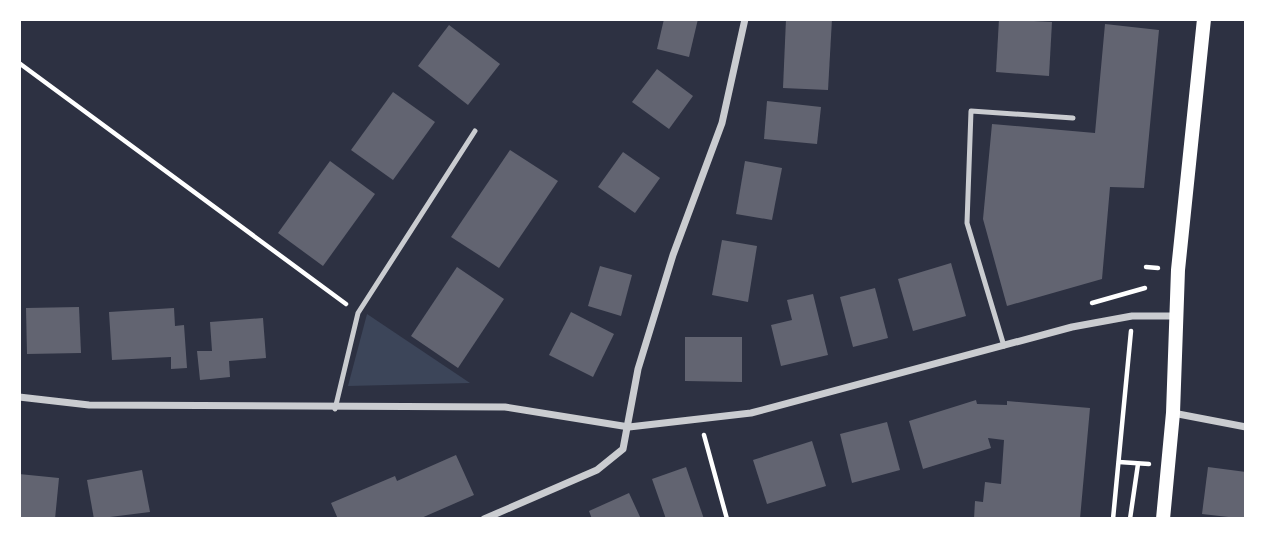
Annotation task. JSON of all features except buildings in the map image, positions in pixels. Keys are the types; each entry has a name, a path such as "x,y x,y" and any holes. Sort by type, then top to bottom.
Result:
{"main road":[{"path":"1163,519 1172,413 1176,316 1204,19"}],"street":[{"path":"484,519 597,470 623,449 638,369 673,256 722,123 745,19"},
{"path":"19,397 89,405 335,409 505,407 629,426 701,419 789,405 1072,327 1132,316 1176,316"},
{"path":"1172,413 1246,427"}],"lane":[{"path":"1004,346 967,223 971,111 1073,118"},
{"path":"335,409 358,313 475,131"}],"path":[{"path":"19,63 358,313"},
{"path":"1084,305 1145,288"},
{"path":"1113,519 1132,316"},
{"path":"701,419 727,519"},
{"path":"1130,519 1138,464"}],"shaded area":[{"path":"367,314 470,383 348,386"}]}
